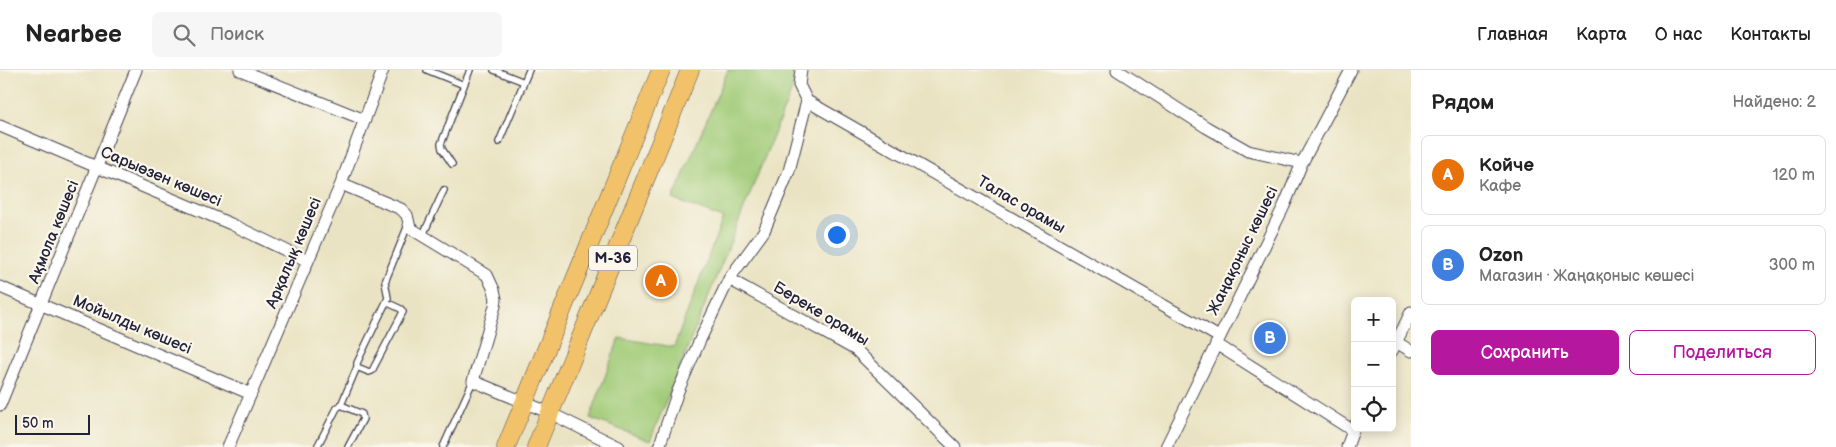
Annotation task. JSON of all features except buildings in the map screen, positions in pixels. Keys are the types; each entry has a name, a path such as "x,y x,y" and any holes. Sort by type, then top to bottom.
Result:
{"main road":[{"name":"M-36","path":"506,447 661,70"},
{"name":"M-36","path":"536,447 690,70"}],"street":[{"name":"Ақмола көшесі","path":"0,405 136,70"},
{"path":"240,70 365,120"},
{"name":"Арқалық көшесі","path":"228,447 341,184 382,70"},
{"path":"659,447 678,392 700,340 729,279 764,231 789,171 807,101 799,85 801,70"},
{"path":"1116,70 1206,127 1248,151 1302,163"},
{"name":"Жаңақоныс көшесі","path":"1166,447 1284,206 1302,163 1351,70"},
{"name":"Талас орамы","path":"807,101 1218,341 1351,426"},
{"name":"Сарыөзен көшесі","path":"0,126 231,224 308,261"},
{"path":"341,184 402,209 407,216 408,225 422,236 487,275 496,299 473,381 550,413 620,447"},
{"name":"Береке орамы","path":"729,279 856,350 955,447"},
{"name":"Мойылды көшесі","path":"0,287 251,394"},
{"path":"1396,342 1411,312"},
{"path":"1396,347 1411,351"},
{"path":"1350,446 1352,432"}],"lane":[{"path":"427,70 464,85"},
{"path":"452,164 442,149 441,144 470,70"},
{"path":"494,70 524,82"},
{"path":"500,142 529,70"},
{"path":"422,236 444,190"},
{"path":"317,447 337,408 341,405 357,363 386,302 388,294 384,282 408,225"},
{"path":"357,367 368,372 372,371 402,312 401,308 386,302"},
{"path":"443,447 473,381"},
{"path":"341,405 362,414 363,419 348,447"}],"green space":[{"path":"728,70 800,70 650,441 590,418 619,338 674,347 723,218 673,199"}],"place":[{"name":"Койче","path":"661,281"},
{"name":"Ozon","path":"1270,338"}]}
